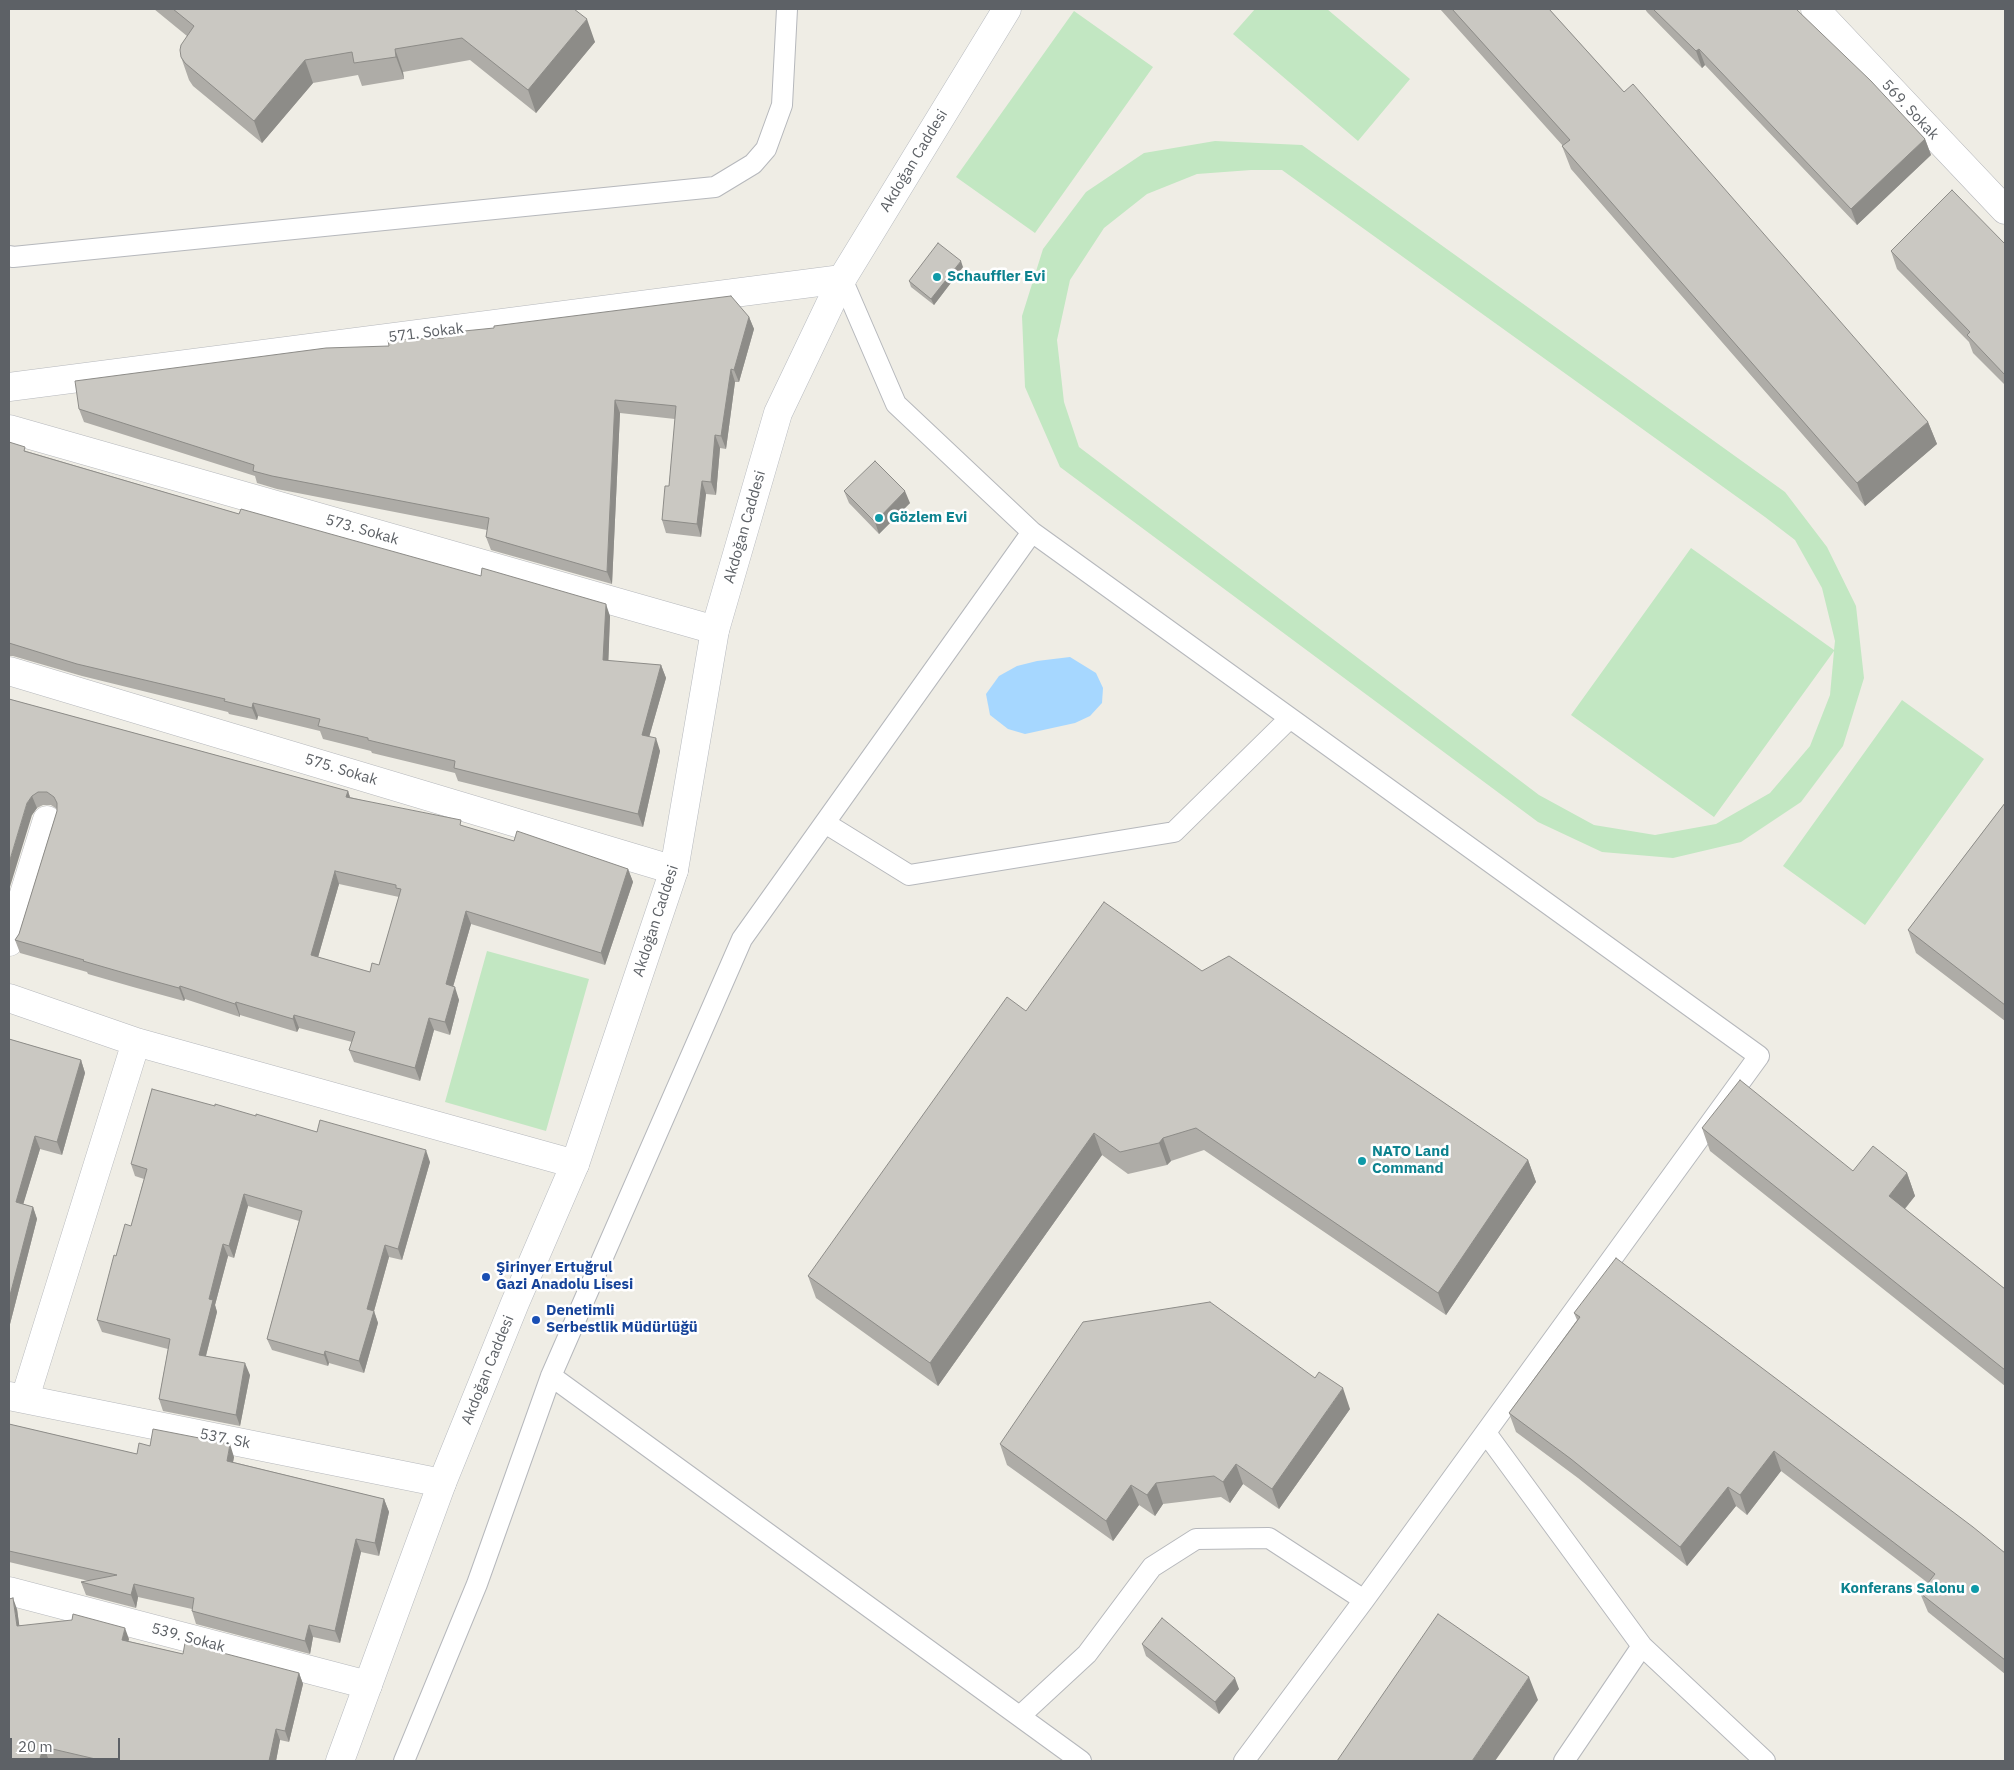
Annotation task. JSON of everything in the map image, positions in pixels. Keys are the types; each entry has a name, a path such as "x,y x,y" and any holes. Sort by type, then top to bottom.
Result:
{"street":[{"name":"Akdoğan Caddesi","path":"340,1761 442,1483 515,1304 575,1164 674,870 715,630 778,413 842,279 1007,9"},
{"name":"569. Sokak","path":"1815,9 2005,210"},
{"name":"571. Sokak","path":"9,386 842,279"},
{"name":"573. Sokak","path":"9,429 715,630"},
{"name":"575. Sokak","path":"9,671 674,870"},
{"path":"9,942 47,820"},
{"path":"9,998 136,1042 575,1164"},
{"path":"17,1397 136,1042"},
{"name":"537. Sk","path":"17,1397 442,1483"},
{"name":"539. Sokak","path":"9,1591 368,1685"}],"lane":[{"path":"9,256 715,187 753,164 766,148 782,105 787,9"},
{"path":"842,279 896,404 1032,532 1759,1056 1486,1433 1244,1761"},
{"path":"404,1761 477,1584 551,1376 742,939 1032,532"},
{"path":"824,823 908,875 1174,832 1290,718"},
{"path":"551,1376 1081,1761"},
{"path":"1486,1433 1642,1646 1766,1761"},
{"path":"1020,1716 1087,1654 1152,1567 1196,1539 1269,1538 1364,1600"},
{"path":"1564,1761 1642,1646"}],"green space":[{"path":"1255,9 1327,9 1410,79 1358,141 1233,34"},
{"path":"1074,11 1153,67 1035,233 956,177"},
{"path":"1215,141 1302,145 1785,492 1827,547 1856,606 1864,678 1843,746 1801,802 1741,842 1673,858 1602,852 1538,822 1060,467 1025,387 1022,316 1043,249 1086,192 1144,153","holes":["1282,170 1795,540 1822,588 1835,641 1834,650 1691,548 1571,715 1714,817 1834,651 1830,695 1810,746 1770,793 1716,824 1655,835 1594,825 1539,795 1079,447 1064,402 1057,340 1070,280 1104,228 1147,194 1197,174"]},
{"path":"1902,700 1984,759 1865,925 1783,866"},
{"path":"487,951 589,979 546,1131 445,1102"}],"water":[{"path":"1070,657 1096,673 1103,688 1102,703 1090,716 1075,723 1025,734 1008,729 990,715 986,694 999,676 1017,666 1037,661"}],"building":[{"path":"173,9 574,9 587,19 528,90 462,38 395,49 396,57 354,63 352,52 305,60 254,121 185,63 181,57 181,45 194,26"},
{"path":"1452,9 1549,9 1624,92 1633,84 1928,422 1857,483 1562,146 1570,140"},
{"path":"1653,9 1796,9 1871,81 1925,139 1851,209 1699,49 1696,51"},
{"path":"1952,190 2005,244 2005,375 1967,335 1970,332 1891,251"},
{"name":"Schauffler Evi","path":"938,243 961,261 931,299 909,281"},
{"path":"731,296 749,317 734,370 731,369 721,436 715,435 711,482 702,481 697,524 662,520 665,486 669,486 676,406 615,400 607,572 486,537 489,518 253,471 254,465 79,409 75,381 326,348 389,346 388,340 444,338 444,333"},
{"path":"9,442 25,447 24,451 239,514 241,509 481,576 482,568 606,604 603,660 661,665 642,735 656,738 638,814 454,768 455,761 318,726 320,719 253,703 252,708 224,701 225,699 77,664 9,643"},
{"name":"Gözlem Evi","path":"875,461 905,491 875,522 844,491"},
{"path":"9,699 348,791 346,797 461,820 460,825 514,841 517,831 628,869 601,953 466,911 446,984 455,987 445,1022 429,1018 415,1068 349,1050 355,1032 294,1015 293,1019 236,1002 235,1004 180,986 179,988 128,974 15,940 19,934 57,811 57,803 54,797 47,792 38,792 27,803 9,863","holes":["335,871 396,885 396,888 401,889 379,965 372,963 370,972 311,955"]},
{"path":"2005,803 2005,1005 1908,930"},
{"name":"NATO Land Command","path":"1104,902 1202,971 1229,956 1528,1160 1438,1293 1196,1128 1163,1138 1159,1143 1120,1152 1094,1133 930,1363 808,1276 1007,997 1026,1011"},
{"path":"9,1039 81,1060 57,1142 35,1136 16,1202 33,1207 9,1299"},
{"path":"1740,1080 1853,1171 1873,1146 1907,1173 1889,1196 2005,1289 2005,1370 1702,1128"},
{"path":"152,1089 256,1116 256,1114 317,1132 320,1120 426,1150 398,1249 385,1245 367,1309 374,1311 359,1361 325,1351 324,1355 267,1339 302,1211 244,1194 229,1246 223,1244 209,1299 213,1300 199,1355 245,1363 236,1415 159,1399 170,1339 97,1320 114,1255 116,1256 125,1224 131,1226 147,1169 131,1164"},
{"path":"1616,1258 2005,1553 2005,1660 1920,1593 1935,1574 1774,1451 1740,1495 1728,1487 1680,1547 1571,1459 1509,1413 1580,1317 1574,1313"},
{"path":"1210,1302 1315,1378 1319,1372 1343,1388 1272,1489 1236,1464 1223,1482 1214,1476 1156,1483 1147,1495 1131,1485 1106,1521 1000,1444 1083,1322"},
{"path":"9,1424 137,1454 139,1443 150,1446 153,1429 230,1444 227,1461 384,1499 375,1543 356,1539 335,1631 309,1625 305,1641 192,1611 194,1598 134,1584 131,1595 81,1582 117,1575 9,1551"},
{"path":"13,1598 17,1626 72,1620 73,1614 125,1628 122,1640 183,1654 185,1643 299,1673 285,1731 276,1729 269,1761 104,1761 44,1747 39,1761 9,1761 9,1599"},
{"path":"1438,1614 1529,1677 1472,1761 1337,1761"},
{"path":"1162,1618 1235,1678 1215,1702 1142,1644"}],"place":[{"name":"Schauffler Evi","path":"937,277"},
{"name":"Gözlem Evi","path":"879,518"},
{"name":"NATO Land Command","path":"1362,1161"},
{"name":"Şirinyer Ertuğrul Gazi Anadolu Lisesi","path":"486,1277"},
{"name":"Denetimli Serbestlik Müdürlüğü","path":"536,1320"},
{"name":"Konferans Salonu","path":"1975,1589"}]}
